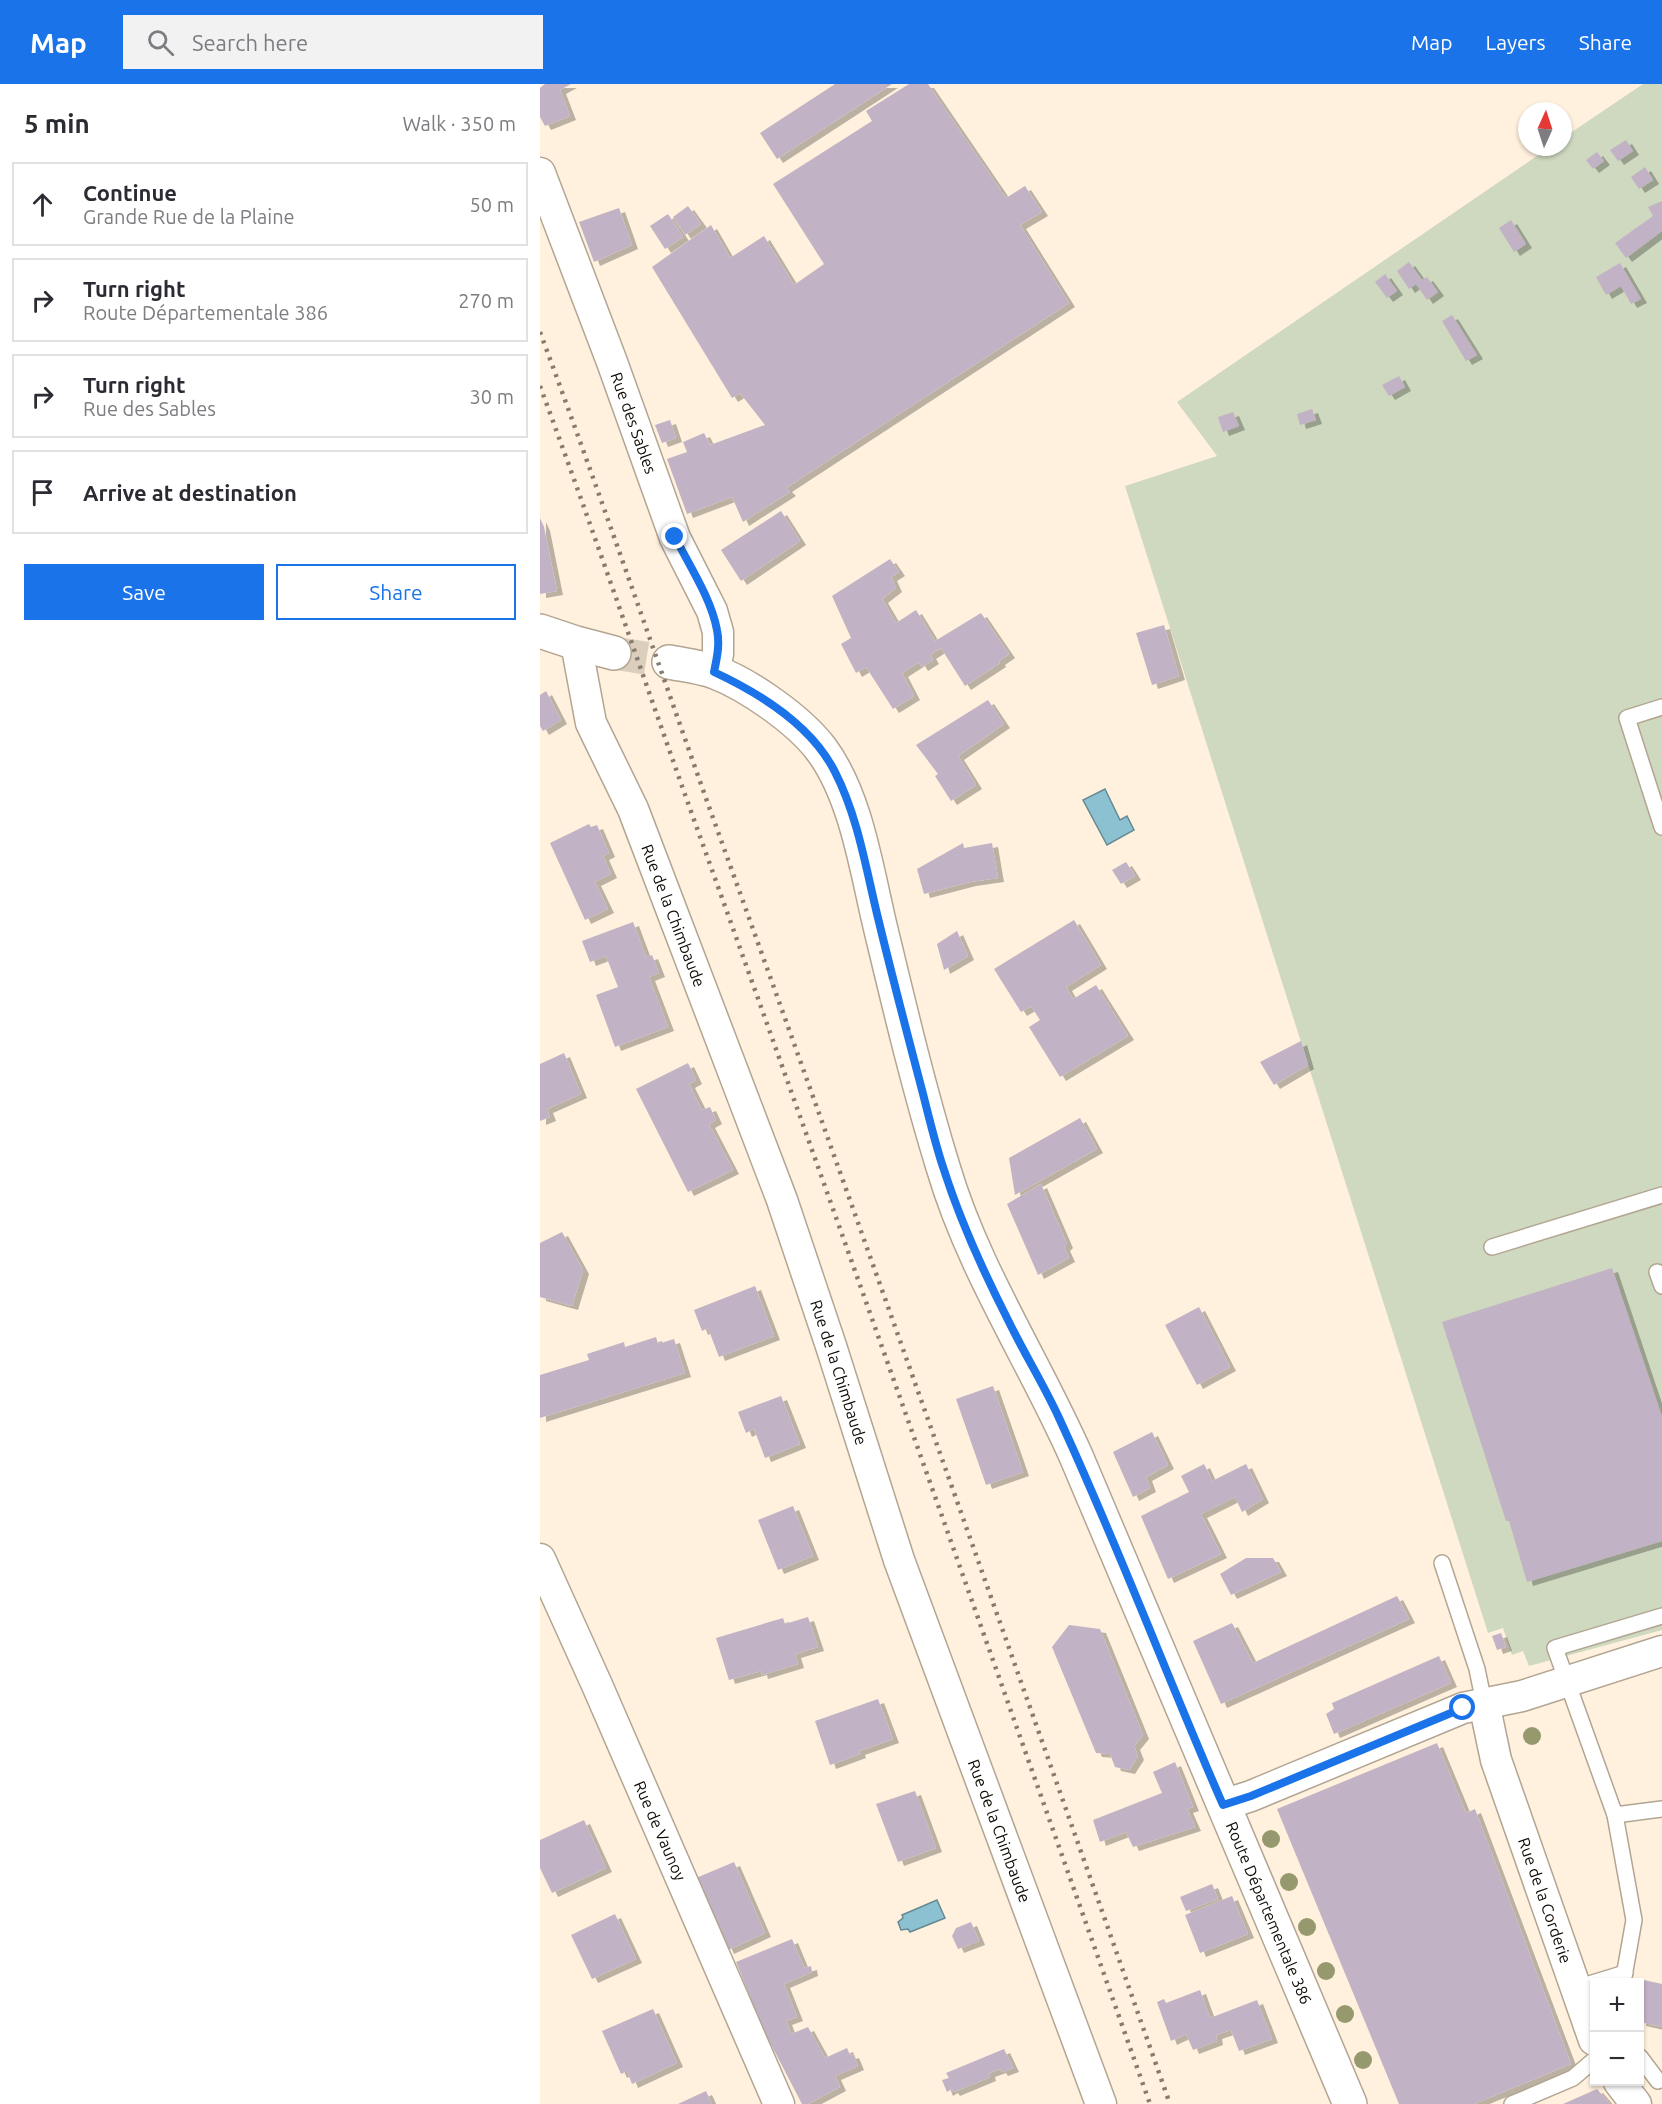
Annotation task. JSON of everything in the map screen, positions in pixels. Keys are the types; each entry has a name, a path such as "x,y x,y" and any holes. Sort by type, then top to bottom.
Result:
{"main road":[{"path":"540,631 614,653"},
{"name":"Route Départementale 386","path":"669,662 714,672 742,685 773,705 805,732 820,748 834,770 857,830 900,1007 943,1168 960,1214 974,1250 1010,1325 1058,1415 1350,2104"}],"street":[{"name":"Rue des Sables","path":"540,173 608,351 675,537 712,611 718,632 718,654 714,672"},
{"name":"Rue de la Chimbaude","path":"576,643 591,723 633,809 778,1189 899,1560 1101,2104"},
{"name":"Rue de Vaunoy","path":"540,1559 779,2104"},
{"path":"1223,1805 1251,1796 1463,1708 1522,1696 1662,1651"},
{"name":"Rue de la Corderie","path":"1484,1703 1496,1760 1591,2032"},
{"path":"1622,2086 1636,2104"}],"lane":[{"path":"1662,707 1627,718 1662,827"},
{"path":"1492,1247 1662,1195"},
{"path":"1442,1563 1477,1669 1484,1703"},
{"path":"1624,1978 1634,1920 1615,1815 1555,1648 1662,1616"},
{"path":"1615,1815 1662,1809"},
{"path":"1576,1988 1590,1985"},
{"path":"1644,2062 1658,2081"},
{"path":"1512,2104 1573,2078 1590,2063"}],"green space":[{"path":"1643,84 1662,84 1662,1630 1529,1666 1523,1651 1512,1655 1503,1628 1488,1633 1125,486 1217,456 1177,402 1537,156 1572,156 1572,132"}],"water":[{"path":"1105,789 1120,820 1127,816 1134,830 1107,845 1083,800"},
{"path":"937,1900 945,1918 910,1932 908,1929 901,1930 898,1922 903,1918 902,1915"}],"building":[{"path":"545,84 571,84 560,90 570,116 545,126 540,117 540,88"},
{"path":"835,84 892,84 777,159 760,133"},
{"path":"909,84 928,84 1006,198 1025,186 1042,212 1020,225 1069,303 786,488 790,492 743,522 732,497 687,514 667,459 687,452 683,442 704,433 710,445 765,425 740,393 732,398 652,267 711,225 730,258 764,236 794,285 824,264 773,184 872,121 866,111"},
{"path":"1626,140 1633,151 1618,161 1610,150"},
{"path":"1597,152 1604,161 1593,169 1586,160"},
{"path":"1645,167 1653,180 1639,189 1631,177"},
{"path":"1662,201 1662,231 1626,258 1615,243 1653,216 1648,207"},
{"path":"688,206 701,224 685,235 673,217"},
{"path":"619,208 632,245 594,262 579,222"},
{"path":"668,214 683,237 665,249 650,226"},
{"path":"1511,220 1526,244 1514,252 1499,228"},
{"path":"1409,262 1422,280 1427,277 1438,292 1427,300 1416,284 1409,289 1397,271"},
{"path":"1620,263 1641,299 1631,304 1621,286 1606,295 1596,277"},
{"path":"1385,274 1397,291 1387,298 1375,282"},
{"path":"1452,315 1477,355 1466,361 1442,321"},
{"path":"1399,376 1405,387 1389,396 1382,385"},
{"path":"1312,409 1316,420 1300,425 1297,414"},
{"path":"1233,412 1239,426 1223,432 1218,417"},
{"path":"670,420 676,438 662,443 655,425"},
{"path":"781,511 800,541 741,581 721,550"},
{"path":"540,518 544,527 557,591 540,594"},
{"path":"890,559 899,572 891,577 896,588 882,599 896,623 916,610 935,641 981,613 1009,654 999,661 1000,663 965,686 941,648 930,655 933,660 922,667 919,662 902,673 914,696 893,709 866,667 856,673 841,644 851,638 832,596"},
{"path":"1164,625 1179,676 1152,685 1136,633"},
{"path":"546,691 561,720 543,731 540,726 540,695"},
{"path":"988,700 1004,724 958,756 976,785 951,801 935,776 938,774 916,745"},
{"path":"589,824 591,827 597,825 609,853 603,856 611,874 595,882 608,909 585,920 550,843"},
{"path":"963,843 964,848 992,843 998,878 970,882 924,894 917,869"},
{"path":"1126,862 1135,876 1121,884 1112,870"},
{"path":"1074,920 1101,965 1066,987 1073,999 1096,985 1128,1036 1060,1077 1029,1027 1040,1020 1031,1006 1021,1012 994,969"},
{"path":"633,922 646,957 652,955 659,973 649,977 668,1027 615,1047 596,995 618,987 606,956 590,962 582,941"},
{"path":"957,931 968,956 944,970 937,944"},
{"path":"1301,1041 1308,1065 1274,1085 1260,1062"},
{"path":"564,1053 581,1094 547,1109 550,1117 540,1121 540,1064"},
{"path":"688,1063 696,1080 689,1084 702,1110 710,1107 716,1120 709,1124 733,1170 688,1192 636,1089"},
{"path":"1080,1118 1097,1149 1015,1195 1009,1158"},
{"path":"1041,1184 1067,1244 1064,1247 1069,1258 1038,1275 1007,1204"},
{"path":"562,1232 583,1270 572,1306 540,1297 540,1243"},
{"path":"1612,1268 1662,1417 1662,1541 1527,1582 1509,1521 1506,1521 1442,1322"},
{"path":"755,1286 774,1336 719,1357 708,1328 702,1331 694,1310"},
{"path":"1199,1307 1230,1367 1197,1385 1165,1325"},
{"path":"656,1337 658,1344 674,1339 685,1373 540,1418 540,1375 589,1360 587,1354 624,1342 625,1347"},
{"path":"993,1386 1023,1472 986,1485 956,1399"},
{"path":"781,1396 800,1444 765,1458 754,1429 746,1433 738,1412"},
{"path":"1152,1432 1168,1465 1146,1477 1150,1488 1133,1497 1113,1452"},
{"path":"1204,1464 1212,1481 1246,1464 1263,1499 1242,1512 1235,1497 1201,1514 1221,1554 1168,1579 1141,1516 1189,1492 1181,1476"},
{"path":"793,1506 813,1556 778,1570 758,1520"},
{"path":"1246,1558 1273,1558 1281,1572 1231,1595 1220,1574"},
{"path":"1397,1596 1409,1619 1221,1704 1193,1641 1232,1623 1253,1663"},
{"path":"808,1617 818,1647 795,1654 798,1664 762,1675 761,1671 729,1680 716,1638 783,1618 785,1624"},
{"path":"1069,1625 1100,1629 1143,1735 1134,1746 1138,1756 1129,1770 1115,1767 1110,1754 1096,1753 1052,1647"},
{"path":"1501,1633 1506,1647 1497,1650 1492,1636"},
{"path":"1439,1656 1451,1683 1334,1734 1326,1714 1334,1709 1332,1703"},
{"path":"878,1699 893,1739 859,1751 860,1754 830,1765 815,1721"},
{"path":"1437,1743 1466,1813 1475,1809 1571,2064 1474,2104 1399,2104 1277,1809"},
{"path":"1175,1762 1193,1807 1187,1809 1195,1827 1133,1847 1126,1832 1100,1842 1093,1820 1162,1793 1153,1772"},
{"path":"915,1791 936,1848 898,1862 876,1804"},
{"path":"584,1820 606,1868 552,1893 540,1868 540,1840"},
{"path":"734,1862 765,1933 728,1950 696,1878"},
{"path":"1212,1884 1218,1899 1186,1911 1180,1897"},
{"path":"1232,1896 1248,1934 1200,1953 1185,1915"},
{"path":"615,1914 636,1959 592,1979 571,1935"},
{"path":"971,1922 979,1941 958,1949 952,1936 956,1928"},
{"path":"792,1939 804,1968 811,1966 812,1972 784,1984 797,2017 786,2021 791,2034 808,2027 825,2058 847,2048 850,2055 853,2054 858,2066 835,2076 840,2087 808,2104 802,2104 764,2031 736,1962"},
{"path":"1644,1980 1662,1984 1662,2027 1644,2023"},
{"path":"1200,1990 1210,2018 1257,2000 1272,2039 1239,2051 1231,2030 1216,2035 1217,2041 1193,2050 1186,2034 1171,2041 1157,2002 1164,1999 1166,2003"},
{"path":"653,2009 677,2063 632,2084 627,2071 621,2074 602,2031"},
{"path":"1004,2049 1013,2068 989,2073 990,2077 954,2092 952,2089 947,2092 942,2080 949,2078 946,2073"},
{"path":"1597,2089 1610,2104 1563,2104"},
{"path":"706,2091 712,2104 678,2104"}],"tunnel":[{"path":"614,653 669,662"}],"railway":[{"path":"540,332 1170,2104"},
{"path":"540,386 1150,2104"}],"route":[{"path":"675,537 712,611 718,632 718,654 714,672 765,699 805,732 820,748 834,770 857,830 897,996 943,1168 960,1214 974,1250 1010,1325 1058,1415 1223,1805 1251,1796 1463,1708"}]}
